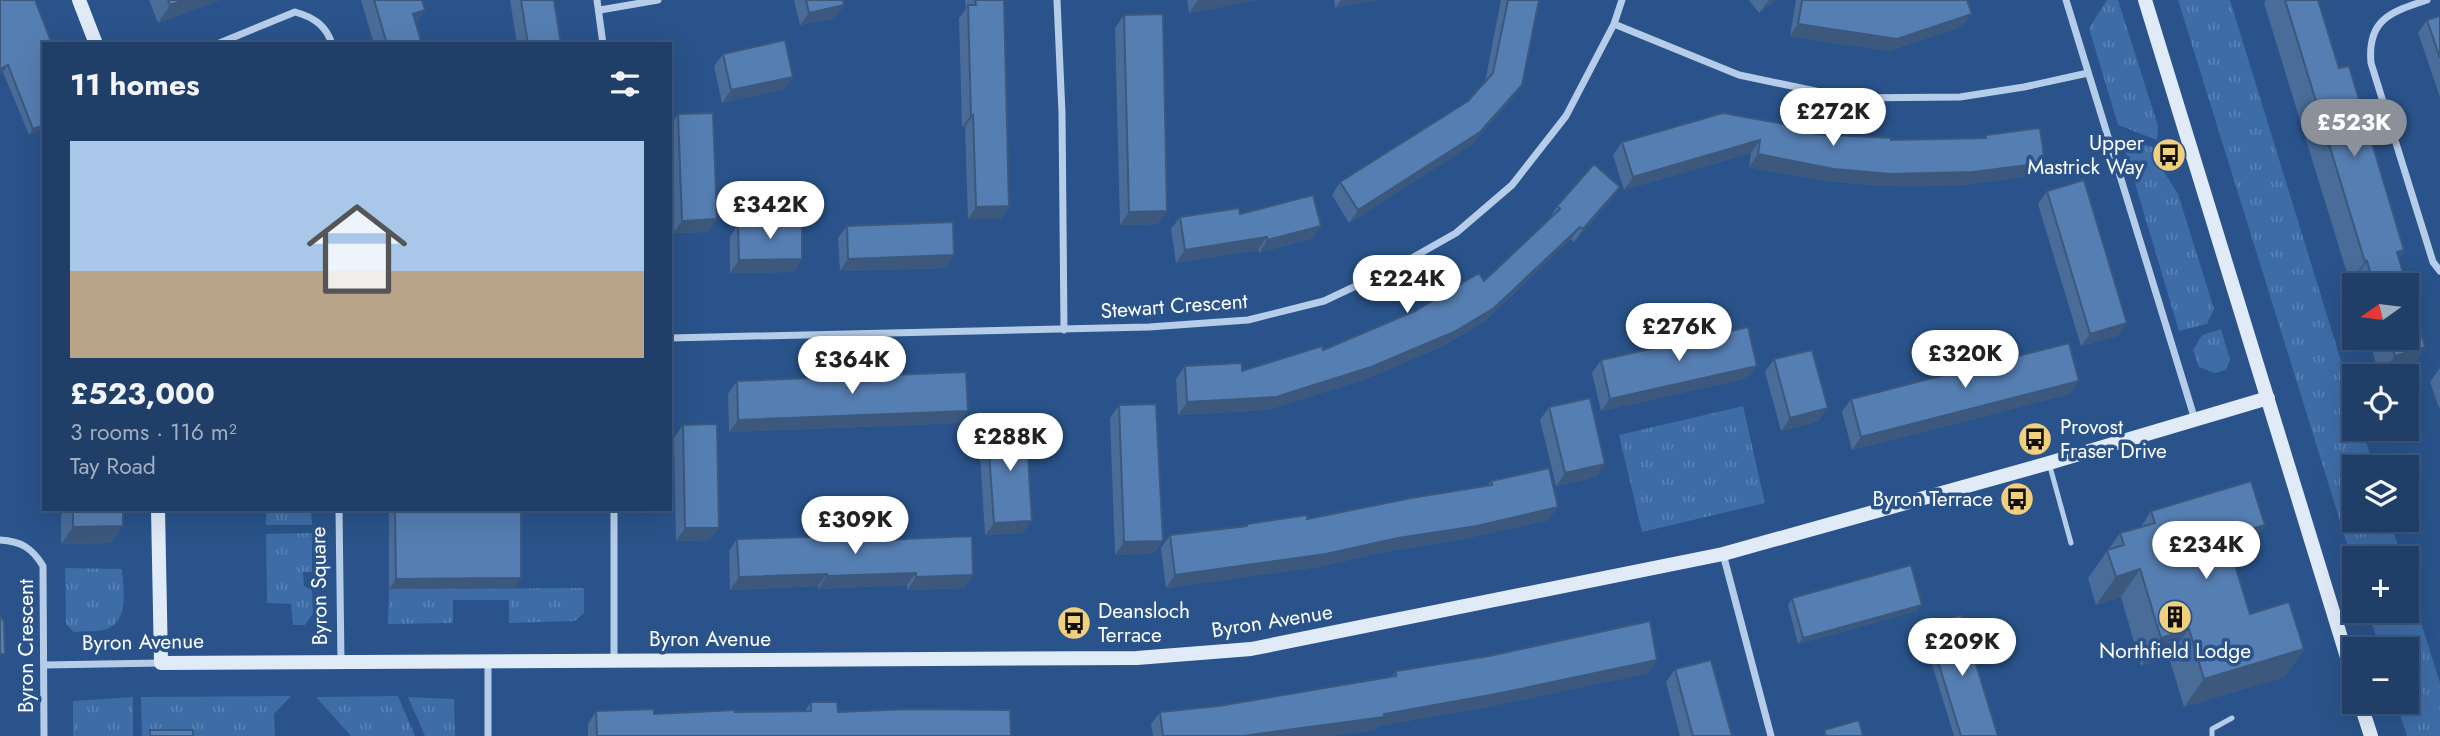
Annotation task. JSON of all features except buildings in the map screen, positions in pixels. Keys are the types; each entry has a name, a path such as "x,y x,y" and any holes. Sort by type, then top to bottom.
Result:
{"street":[{"path":"79,0 95,42"},
{"path":"597,0 604,42"},
{"path":"600,10 657,0"},
{"path":"1057,0 1062,113 1065,330"},
{"name":"Stewart Crescent","path":"672,338 1149,327 1248,320 1324,302 1456,233 1512,185 1566,116 1614,24 1622,0"},
{"path":"2066,0 2195,420"},
{"path":"2145,0 2342,641"},
{"path":"2427,0 2397,10 2378,23 2369,44 2375,76 2433,262 2440,271"},
{"path":"222,42 295,12 319,22 327,30 331,42"},
{"path":"1614,24 1739,75 1849,98 1960,97 2088,73"},
{"name":"Byron Avenue","path":"44,665 614,659 1027,661 1137,658 1251,649 1723,554 2049,463 2268,398"},
{"path":"158,511 161,663"},
{"name":"Byron Square","path":"339,511 341,662"},
{"path":"614,511 614,659"},
{"name":"Byron Crescent","path":"0,540 26,545 43,566 44,736"},
{"path":"1723,554 1771,736"},
{"path":"488,661 488,736"},
{"path":"2364,714 2371,736"}],"lane":[{"path":"2049,463 2071,543"},
{"path":"2212,736 2212,729 2232,718"}],"green space":[{"path":"2107,0 2118,0 2158,126 2157,140 2118,125 2089,28"},
{"path":"2178,0 2230,0 2342,364 2342,441 2366,441 2370,455 2342,455 2342,527"},
{"path":"2121,136 2158,149 2164,172 2178,194 2214,309 2207,324 2179,331"},
{"path":"2221,329 2230,360 2226,370 2215,373 2199,367 2193,350 2202,335"},
{"path":"1743,406 1765,503 1642,532 1619,435"},
{"path":"266,511 311,511 312,525 266,525"},
{"path":"2343,532 2394,532 2398,546 2348,546"},
{"path":"312,533 312,572 303,572 304,586 312,590 313,613 305,625 293,625 291,604 267,603 266,534"},
{"path":"65,568 122,569 124,602 114,625 103,630 74,632 66,624"},
{"path":"584,588 584,613 575,621 509,623 509,600 453,600 453,623 388,624 389,589"},
{"path":"2419,616 2440,683 2440,736 2407,736 2400,714 2419,714 2419,637 2376,637 2372,623 2419,623"},
{"path":"291,696 274,714 275,736 142,736 141,697"},
{"path":"398,696 415,736 351,736 316,697"},
{"path":"133,697 133,736 73,736 73,701"},
{"path":"408,697 454,699 455,736 425,736"}],"place":[{"name":"Upper Mastrick Way","path":"2169,155"},
{"name":"Provost Fraser Drive","path":"2035,439"},
{"name":"Byron Terrace","path":"2017,499"},
{"name":"Northfield Lodge","path":"2175,617"},
{"name":"Deansloch Terrace","path":"1074,623"}]}
